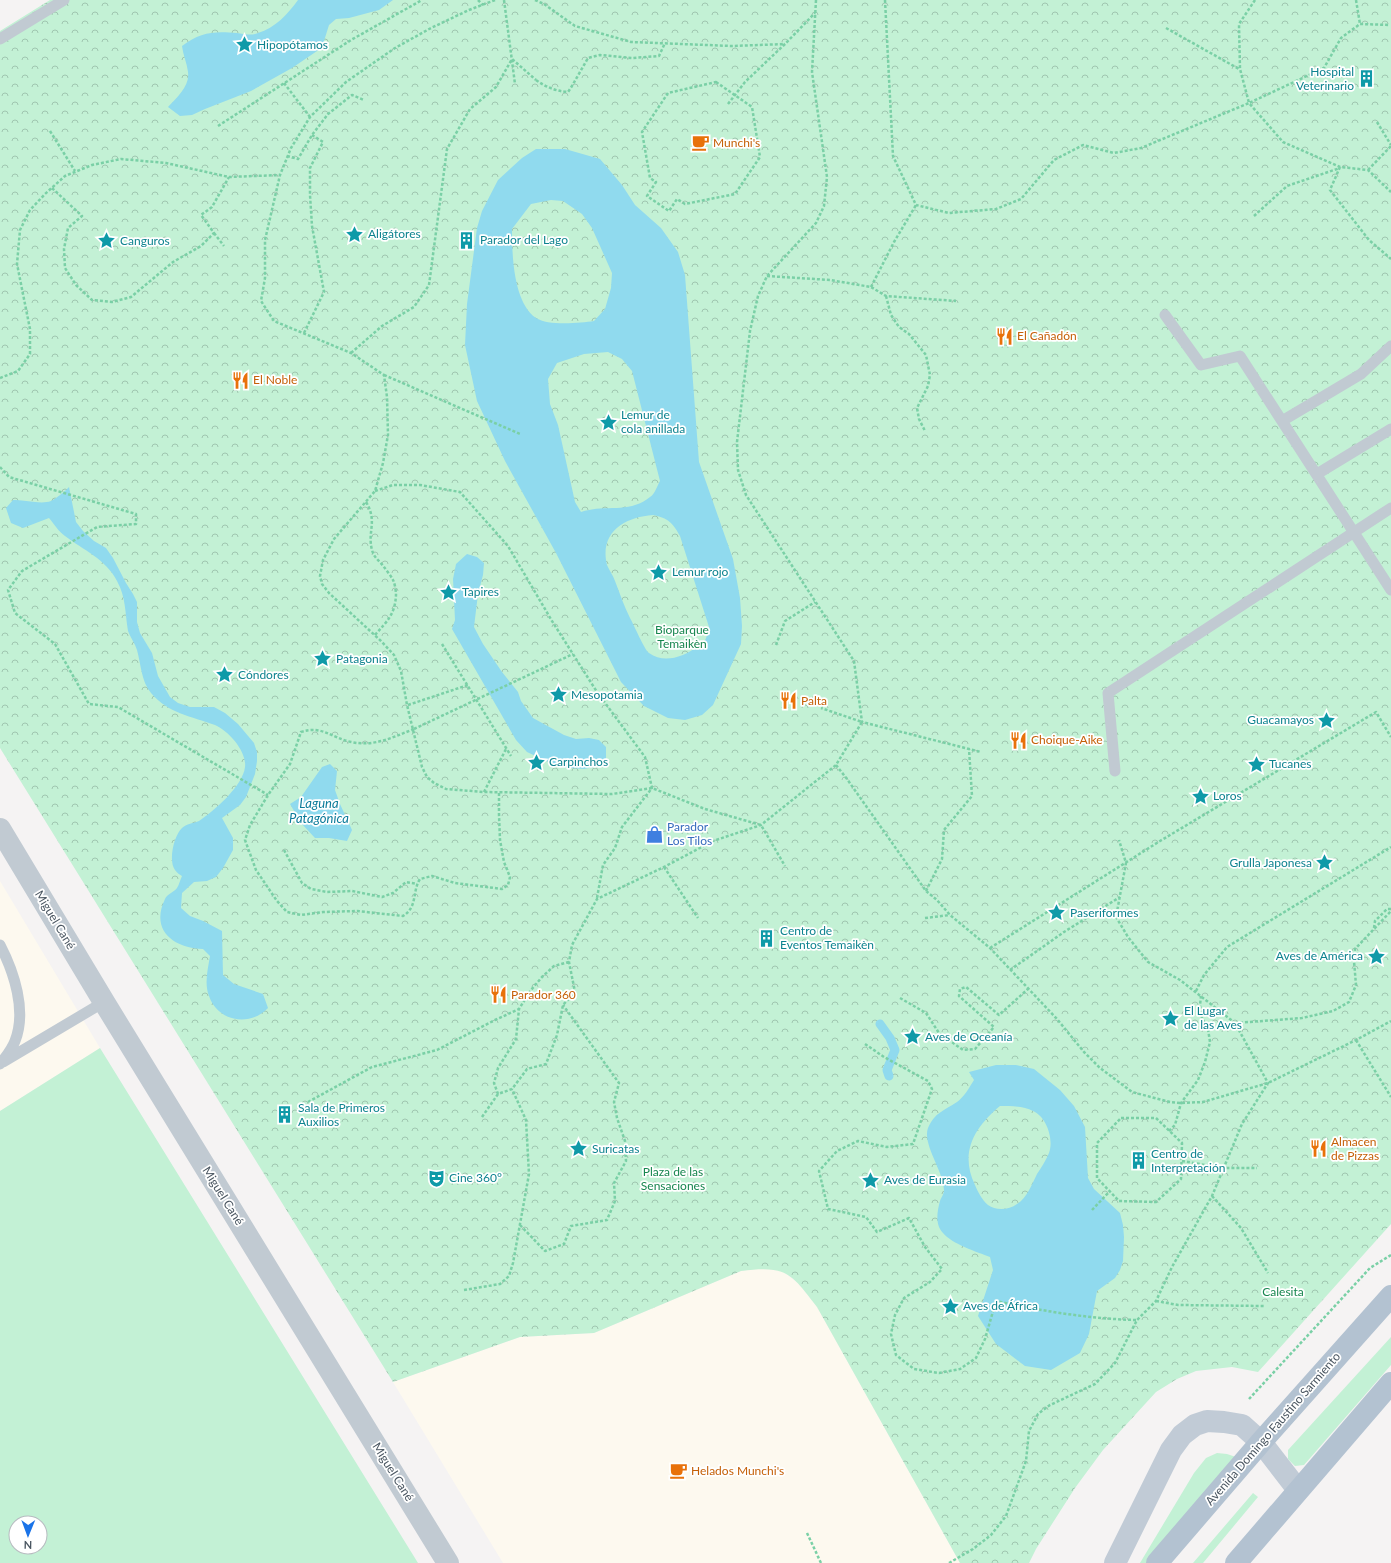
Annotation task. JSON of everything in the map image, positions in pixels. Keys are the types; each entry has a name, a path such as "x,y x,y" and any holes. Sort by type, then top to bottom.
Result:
{"main road":[{"name":"Avenida Domingo Faustino Sarmiento","path":"1157,1563 1261,1442 1391,1296"},
{"path":"1236,1563 1391,1383"},
{"path":"1115,1563 1171,1450 1182,1435 1195,1424 1207,1421 1242,1425 1261,1442 1298,1490"}],"street":[{"name":"Miguel Cané","path":"0,829 104,1002 448,1563"}],"lane":[{"path":"0,39 64,0"},
{"path":"1165,314 1201,365 1240,356 1391,590"},
{"path":"1282,421 1361,374 1391,346"},
{"path":"1317,474 1391,429"},
{"path":"1116,771 1108,693 1391,508"},
{"path":"0,945 13,972 20,1016 15,1041 0,1064"},
{"path":"0,1064 104,1002"}],"path":[{"path":"218,126 350,40 422,0"},
{"path":"478,0 483,5"},
{"path":"495,0 469,10 431,28 395,48 346,82 310,117 291,148 280,176 265,240 265,278 261,301 274,321 351,353 384,375 520,434"},
{"path":"504,0 515,84"},
{"path":"535,0 544,4 575,26 631,42 732,46 785,44"},
{"path":"597,899 664,867 713,841 761,825 836,765 862,722 854,661 746,495 738,470 737,442 750,331 758,296 767,276 816,223 824,206 827,177 812,72 816,0"},
{"path":"885,0 893,156 916,205"},
{"path":"1255,0 1238,24 1240,69 1249,103 1283,142 1340,167 1368,170 1391,192"},
{"path":"1356,0 1360,24"},
{"path":"728,104 745,82 785,44 815,12"},
{"path":"916,205 949,213 996,209 1021,199 1054,160 1083,145 1114,152 1141,148 1249,103 1324,68 1341,38 1360,24 1390,25"},
{"path":"1166,28 1240,69"},
{"path":"512,59 536,80 548,88 561,92 568,92 588,58 600,55 632,58 659,56 665,43"},
{"path":"351,353 382,326 414,307 429,285 447,149 470,109 496,87 512,59"},
{"path":"716,82 735,95 752,107 760,157 734,194 686,204 677,199 669,211 647,196 656,182 650,178 642,132 668,93 716,82"},
{"path":"284,83 310,117"},
{"path":"287,156 298,159 312,135 328,114 352,96 364,100"},
{"path":"1368,170 1391,146 1377,122"},
{"path":"50,131 75,171"},
{"path":"304,333 324,292 312,226 310,194 310,168 323,142 312,135"},
{"path":"0,378 18,371 30,354 30,329 24,307 17,264 20,230 30,210 65,176 92,165 121,159 166,163 230,177 280,176"},
{"path":"1254,216 1287,186 1340,167"},
{"path":"1340,167 1330,190 1369,240 1391,259"},
{"path":"224,246 201,215 212,207 230,177"},
{"path":"52,188 82,216 68,228 64,249 66,268 76,285 92,300 112,302 131,297 173,262 202,246 214,233"},
{"path":"871,287 894,242 916,205"},
{"path":"767,276 830,280 871,287 886,296 956,301"},
{"path":"886,296 891,316 898,328 909,334 926,355 930,375 928,386 917,408 919,419 925,431"},
{"path":"384,375 387,398 388,434 383,462 375,491 334,539 323,560 320,576 322,584 329,593 375,635 394,655 401,670 422,767 427,776 434,783 446,789 484,792 612,794 652,788 705,809 761,825 785,866"},
{"path":"0,466 9,477 136,514 136,524 97,527 22,571 8,590 15,613 55,644 89,704 118,707 268,795"},
{"path":"375,491 393,484 420,485 460,492 508,546 552,621 597,692 646,757 652,788 622,826 616,848 603,865 597,899 572,945 569,962 575,992 564,1005 557,1034 546,1064 526,1069 512,1089 498,1094 482,1117"},
{"path":"366,502 371,510 372,518 370,539 372,549 375,557 394,581 396,592 395,605 392,615 375,635"},
{"path":"776,645 785,621 815,602"},
{"path":"442,644 511,756"},
{"path":"499,792 500,840 504,862 510,877 508,885 502,889 455,882 432,876 420,879 417,884 412,908 409,913 403,916 357,911 323,912 301,916 287,912 277,901 256,870 246,840 250,825 268,795 290,764 301,732 310,729 320,730 351,742 378,743 414,729 573,654"},
{"path":"408,705 468,685"},
{"path":"821,708 862,722 981,752"},
{"path":"990,948 1126,863 1376,712 1391,737"},
{"path":"484,792 506,749"},
{"path":"926,891 942,859 944,830 972,796 969,749"},
{"path":"836,765 926,891 937,900 950,915 990,948 1057,1019 1084,1052 1100,1068 1132,1092 1170,1102 1203,1102 1268,1083 1356,1040 1391,1021"},
{"path":"1119,840 1126,863 1116,917 1128,937 1148,962 1180,980 1235,1023 1268,1083"},
{"path":"1196,992 1204,974 1227,947 1391,847"},
{"path":"284,850 302,883 311,889 327,892 352,891 382,897 393,893 406,882 417,884"},
{"path":"664,867 698,918"},
{"path":"1010,970 1064,932 1120,896"},
{"path":"1235,1023 1302,1018 1333,1012 1349,1002 1356,985 1354,961 1355,949 1391,910"},
{"path":"925,918 950,915"},
{"path":"498,1094 494,1083 498,1068 516,1039 519,1009 531,990 542,977 554,966 569,962"},
{"path":"900,998 926,1013 939,1033 963,1050 975,1049 994,1027 959,996 960,989 966,986 998,1015 1028,989"},
{"path":"1169,1131 1175,1125 1181,1103 1198,1080 1205,1062 1210,1042 1208,1029 1202,1018 1200,1005 1201,996"},
{"path":"520,1225 545,1251 564,1244 572,1226 607,1220 615,1201 614,1183 626,1161 625,1141 614,1102 619,1083 564,1005"},
{"path":"308,1102 372,1067 437,1050 519,1009"},
{"path":"1356,1040 1391,1098"},
{"path":"865,1044 897,1065 928,1081 932,1089 913,1144 887,1147 858,1140 837,1151 819,1171 828,1209 866,1217 877,1232 909,1218 926,1247 942,1269 930,1282 904,1298 895,1315 891,1334 896,1355 914,1369 939,1374 960,1369 976,1358 985,1339 996,1301 1028,1308 1106,1319 1137,1320"},
{"path":"949,1563 968,1552 991,1535 1006,1516 1026,1460 1030,1431 1038,1414 1050,1405 1095,1384 1115,1363 1137,1320 1156,1301 1172,1267 1212,1196 1242,1124 1268,1083"},
{"path":"464,1290 500,1284 509,1276 513,1263 529,1174 526,1120 512,1089"},
{"path":"1121,1118 1156,1118 1182,1143 1182,1161 1181,1179 1156,1202 1119,1201 1097,1178 1097,1143 1121,1118"},
{"path":"1182,1161 1223,1168 1257,1168"},
{"path":"1092,1210 1110,1191"},
{"path":"1212,1196 1241,1228 1268,1273"},
{"path":"1156,1301 1178,1305 1264,1306"},
{"path":"806,1533 821,1563"}],"shaded area":[{"path":"0,881 100,1048 0,1111"},
{"name":"Helados Munchi's","path":"761,1268 781,1270 798,1283 817,1307 960,1563 503,1563 393,1382 520,1337 594,1333 741,1271"}],"green space":[{"name":"Bioparque Temaikèn","path":"50,0 1391,0 1391,1224 1258,1372 1232,1367 1196,1371 1177,1379 1156,1392 1103,1450 1075,1488 1036,1549 1029,1563 960,1563 817,1307 793,1279 778,1271 756,1269 741,1271 594,1333 520,1337 393,1382 0,748 0,31"},
{"path":"100,1048 418,1563 0,1563 0,1111"},
{"path":"1391,1337 1391,1365 1304,1465 1295,1466 1288,1459 1288,1450"},
{"path":"1217,1453 1236,1457 1152,1563 1140,1563 1194,1473 1206,1458"},
{"path":"1253,1493 1258,1497 1203,1563 1193,1563"}],"water":[{"path":"298,0 393,0 379,10 349,18 336,19 329,25 320,49 292,68 251,91 192,115 180,116 168,107 179,95 187,82 188,72 182,46 201,35 229,32 250,35 264,31 281,20"},
{"path":"536,149 565,149 600,159 622,185 635,205 661,228 678,252 685,275 699,462 733,559 740,598 742,626 741,644 713,705 702,715 685,720 668,718 644,706 621,682 556,553 505,461 477,401 465,345 467,304 477,228 482,211 498,180 522,158","holes":["551,200 563,201 582,214 592,228 612,273 611,288 605,309 594,321 564,323 541,321 528,311 518,289 515,277 512,229 531,204","608,352 622,359 632,371 660,481 652,496 634,505 581,512 575,502 558,425 550,404 548,379 557,363 584,354","653,515 663,518 672,524 680,536 709,627 706,639 703,643 692,651 673,658 661,658 647,651 628,613 607,565 607,544 616,528 624,523 643,516"]},
{"path":"69,487 76,522 94,541 106,548 137,602 137,622 140,633 152,653 158,676 170,697 178,703 190,707 214,707 225,713 238,724 254,743 257,752 257,761 255,774 246,797 240,805 222,818 233,838 233,850 216,877 207,881 194,882 182,893 181,908 190,916 222,931 223,975 234,984 263,994 268,1008 261,1014 252,1018 235,1019 219,1012 213,1005 207,986 210,956 203,949 192,948 174,941 167,935 160,920 161,910 165,899 177,888 182,876 175,870 172,861 174,842 179,831 188,825 199,821 234,790 243,774 245,767 243,755 236,743 226,732 215,725 181,714 165,706 151,693 145,683 137,650 128,631 125,605 120,587 107,567 63,534 49,518 23,528 11,523 6,508 13,500 47,502 56,498"},
{"path":"467,554 477,557 484,563 474,627 483,644 518,692 521,701 533,718 564,735 576,739 589,738 599,740 606,747 606,759 599,766 584,769 559,767 527,752 516,740 452,629 455,620 453,579 456,564"},
{"name":"Laguna Patagónica","path":"330,764 337,771 335,790 352,830 347,841 329,838 315,838 301,823 290,804 301,797 322,767"},
{"path":"996,1065 1016,1065 1034,1069 1060,1090 1074,1106 1085,1127 1088,1178 1094,1189 1120,1213 1124,1237 1123,1261 1120,1270 1115,1278 1097,1291 1089,1334 1080,1353 1051,1370 1025,1366 996,1344 978,1316 993,1270 990,1257 952,1241 940,1230 937,1218 940,1201 944,1190 941,1175 930,1150 927,1135 928,1128 937,1115 962,1098 974,1080 969,1072","holes":["1000,1106 1026,1108 1038,1114 1046,1123 1051,1142 1049,1153 1024,1198 1014,1206 1006,1209 991,1207 980,1196 970,1173 969,1162 969,1151 972,1141 983,1123"]}],"waterway":[{"path":"880,1024 890,1038 895,1050 887,1070 889,1076"}],"place":[{"name":"Hipopótamos","path":"244,45"},
{"name":"Hospital Veterinario","path":"1367,79"},
{"name":"Munchi's","path":"700,143"},
{"name":"Aligátores","path":"355,234"},
{"name":"Parador del Lago","path":"467,240"},
{"name":"Canguros","path":"107,241"},
{"name":"El Cañadón","path":"1004,336"},
{"name":"El Noble","path":"240,380"},
{"name":"Lemur de cola anillada","path":"608,422"},
{"name":"Lemur rojo","path":"659,572"},
{"name":"Tapires","path":"449,592"},
{"name":"Patagonia","path":"323,659"},
{"name":"Cóndores","path":"225,675"},
{"name":"Mesopotamia","path":"558,695"},
{"name":"Palta","path":"788,701"},
{"name":"Guacamayos","path":"1327,720"},
{"name":"Choique-Aike","path":"1018,740"},
{"name":"Carpinchos","path":"536,762"},
{"name":"Tucanes","path":"1256,764"},
{"name":"Loros","path":"1200,796"},
{"name":"Parador Los Tilos","path":"654,834"},
{"name":"Grulla Japonesa","path":"1325,863"},
{"name":"Paseriformes","path":"1057,913"},
{"name":"Centro de Eventos Temaikèn","path":"767,938"},
{"name":"Aves de América","path":"1376,956"},
{"name":"Parador 360","path":"498,995"},
{"name":"El Lugar de las Aves","path":"1171,1018"},
{"name":"Aves de Oceanía","path":"912,1037"},
{"name":"Sala de Primeros Auxilios","path":"285,1115"},
{"name":"Suricatas","path":"579,1149"},
{"name":"Almacen de Pizzas","path":"1318,1149"},
{"name":"Centro de Interpretación","path":"1138,1161"},
{"name":"Cine 360°","path":"436,1178"},
{"name":"Aves de Eurasia","path":"871,1180"},
{"name":"Aves de África","path":"950,1306"},
{"name":"Helados Munchi's","path":"678,1471"}],"park label":[{"name":"Plaza de las Sensaciones","path":"673,1179"},
{"name":"Calesita","path":"1283,1292"}]}
